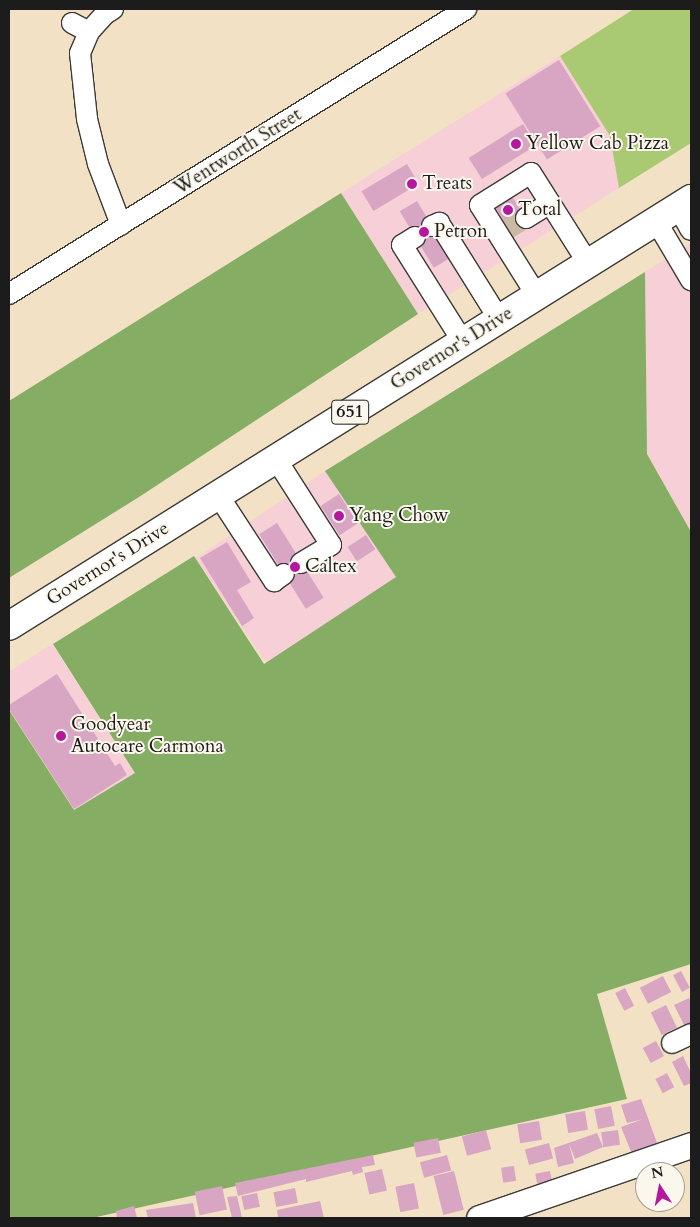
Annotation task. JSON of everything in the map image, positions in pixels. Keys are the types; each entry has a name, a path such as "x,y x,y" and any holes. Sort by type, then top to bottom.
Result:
{"highway":[{"name":"Governor's Drive","path":"9,626 588,263 679,214"}],"main road":[{"path":"478,1218 691,1145"}],"street":[{"path":"113,9 80,27 80,53 88,119 98,164 121,225"},
{"name":"Wentworth Street","path":"9,294 466,9"},
{"path":"536,296 503,232 480,205 531,173 588,263"},
{"path":"526,218 550,203"},
{"path":"679,214 691,280"},
{"path":"432,226 439,222 500,319"},
{"path":"415,237 402,245 463,342"},
{"path":"276,458 331,545 302,563"},
{"path":"218,495 274,581 284,574"},
{"path":"672,1043 691,1034"}],"shaded area":[{"path":"560,56 610,136 619,188 418,314 341,193"},
{"path":"691,243 691,532 647,454 645,272"},
{"name":"Caltex","path":"325,471 397,577 267,664 196,558"},
{"name":"Goodyear Autocare Carmona","path":"52,644 135,773 74,810 9,710 9,672"}],"green space":[{"path":"634,9 691,9 691,143 619,188 610,136 560,56"},
{"path":"341,193 418,314 139,497 9,578 9,401"},
{"path":"645,272 647,454 691,532 691,964 597,994 627,1099 92,1218 9,1218 9,710 74,810 135,773 53,644 194,556 264,664 396,577 325,471"}],"building":[{"path":"559,60 600,126 547,160 506,93"},
{"path":"523,124 536,145 482,179 469,158"},
{"path":"407,164 419,184 373,211 362,191"},
{"name":"Total","path":"508,190 529,223 512,234 491,201"},
{"name":"Petron","path":"417,201 451,258 434,268 400,211"},
{"path":"339,494 358,523 340,535 321,506"},
{"path":"277,523 324,598 306,609 259,534"},
{"path":"366,535 375,549 357,561 348,547"},
{"path":"227,542 251,582 237,590 254,618 242,626 200,558"},
{"name":"Goodyear Autocare Carmona","path":"57,674 115,766 120,763 127,775 74,809 9,709 9,705"},
{"path":"681,971 690,988 682,992 673,975"},
{"path":"663,976 671,992 648,1004 640,988"},
{"path":"625,988 634,1006 624,1011 615,993"},
{"path":"689,998 691,1002 691,1024 685,1027 674,1005"},
{"path":"666,1005 677,1027 662,1035 651,1012"},
{"path":"656,1041 664,1056 651,1063 643,1048"},
{"path":"683,1056 691,1073 691,1083 684,1086 672,1062"},
{"path":"667,1073 674,1087 663,1093 655,1079"},
{"path":"641,1099 657,1143 632,1154 621,1127 643,1119 627,1123 621,1105"},
{"path":"611,1106 615,1126 598,1129 594,1109"},
{"path":"585,1111 588,1130 568,1133 565,1114"},
{"path":"539,1121 542,1140 520,1143 517,1124"},
{"path":"486,1130 491,1149 467,1156 462,1136"},
{"path":"618,1130 620,1145 603,1147 601,1132"},
{"path":"597,1133 603,1147 575,1159 569,1144 574,1163 558,1167 554,1148"},
{"path":"438,1138 441,1153 416,1157 413,1143"},
{"path":"549,1143 553,1158 529,1165 525,1149"},
{"path":"373,1155 375,1165 362,1167 363,1172 353,1175 352,1171 306,1182 306,1179 238,1196 235,1183"},
{"path":"447,1155 451,1170 424,1178 420,1162"},
{"path":"514,1166 516,1181 503,1183 501,1168"},
{"path":"382,1169 387,1190 369,1194 364,1173"},
{"path":"454,1171 464,1210 443,1215 434,1176"},
{"path":"550,1171 552,1181 537,1184 535,1174"},
{"path":"414,1183 419,1209 400,1212 395,1187"},
{"path":"222,1186 227,1209 200,1215 195,1192"},
{"path":"295,1188 298,1203 276,1207 273,1192"},
{"path":"257,1193 260,1207 244,1210 241,1196"},
{"path":"237,1196 242,1218 232,1218 227,1197"},
{"path":"320,1201 324,1218 278,1218 277,1210"},
{"path":"193,1203 196,1218 148,1218 146,1210"},
{"path":"134,1206 137,1218 117,1218 116,1211"}],"tunnel":[{"path":"508,229 526,218"}],"place":[{"name":"Yellow Cab Pizza","path":"516,144"},
{"name":"Treats","path":"412,184"},
{"name":"Total","path":"508,210"},
{"name":"Petron","path":"424,232"},
{"name":"Yang Chow","path":"339,516"},
{"name":"Caltex","path":"295,567"},
{"name":"Goodyear Autocare Carmona","path":"61,736"}]}
